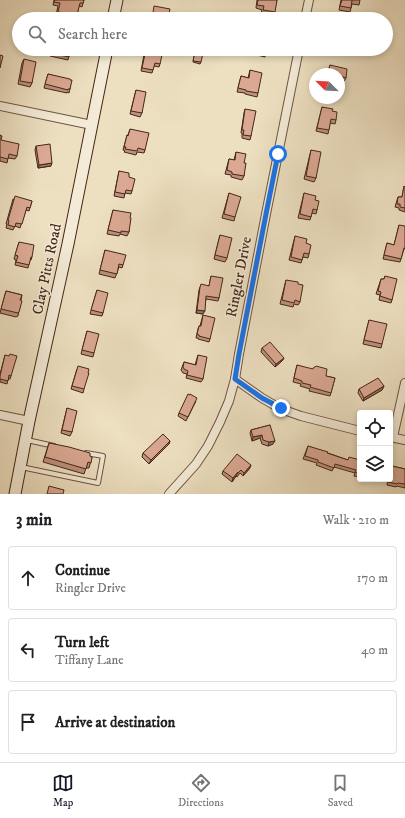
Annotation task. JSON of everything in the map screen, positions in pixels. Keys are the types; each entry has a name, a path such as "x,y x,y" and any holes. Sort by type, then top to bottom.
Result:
{"street":[{"path":"114,12 117,0"},
{"path":"306,12 309,0"},
{"name":"Clay Pitts Road","path":"15,494 68,244 106,56"},
{"name":"Ringler Drive","path":"169,494 196,464 208,446 229,402 235,379 298,56"},
{"path":"0,106 92,125"},
{"path":"235,379 262,398 281,408 301,416 357,430"},
{"path":"393,429 405,383"},
{"path":"0,415 30,421"},
{"path":"393,437 405,440"}],"lane":[{"path":"26,440 56,446"},
{"path":"20,467 98,483 103,456 80,451"}],"building":[{"path":"55,0 84,0 83,3 80,3 78,12 58,12 60,3 54,2"},
{"path":"258,0 277,0 275,12 263,10 264,6 257,5"},
{"path":"342,0 352,0 351,8 340,6"},
{"path":"154,6 170,9 169,12 153,12"},
{"path":"0,55 3,56 0,68"},
{"path":"145,56 162,56 160,64 155,63 153,70 142,68"},
{"path":"194,56 202,56 201,62 193,61"},
{"path":"24,59 36,62 32,83 20,81"},
{"path":"330,65 343,68 329,68"},
{"path":"345,69 347,69 345,78"},
{"path":"250,70 262,73 258,93 238,88 241,76 249,78"},
{"path":"48,74 72,80 70,89 68,90 45,84"},
{"path":"136,90 146,92 142,113 131,111"},
{"path":"322,107 333,109 332,111 337,112 336,120 331,119 329,130 317,128"},
{"path":"245,109 256,111 251,136 243,135 244,130 242,130"},
{"path":"130,129 149,133 145,150 138,148 137,151 125,149 126,147 124,147 127,135 128,136"},
{"path":"0,135 2,136 1,140 19,144 17,156 9,154 8,159 0,157"},
{"path":"50,144 52,163 39,165 36,146"},
{"path":"311,150 321,152 316,178 306,176"},
{"path":"236,152 246,154 244,176 232,174 232,172 227,170 229,159 235,160"},
{"path":"119,171 129,173 129,177 135,179 132,191 126,190 125,194 115,192"},
{"path":"404,186 405,208 400,207 400,204 397,204 398,197 402,197"},
{"path":"229,193 241,197 235,217 224,214"},
{"path":"304,193 316,196 315,200 319,201 317,210 313,209 311,217 300,214"},
{"path":"15,196 32,201 30,208 27,207 22,224 16,223 15,227 8,225 8,220"},
{"path":"113,210 131,213 129,232 121,231 121,233 108,230"},
{"path":"399,225 405,226 405,248 401,259 384,255 387,243 394,245"},
{"path":"220,235 232,238 227,258 215,255"},
{"path":"295,236 307,239 306,243 311,245 309,254 304,253 302,260 291,257"},
{"path":"19,242 34,245 29,265 16,262 18,256 15,255"},
{"path":"105,250 126,255 123,265 119,264 117,274 100,270"},
{"path":"211,276 223,278 219,298 206,296 205,311 197,310 201,284 209,286"},
{"path":"385,276 397,279 392,300 380,296 381,292 378,291 381,279 384,279"},
{"path":"286,280 298,282 298,284 303,285 300,302 295,300 294,303 282,300"},
{"path":"97,290 108,293 103,313 91,310"},
{"path":"6,291 22,295 20,300 22,301 18,313 1,309"},
{"path":"203,315 215,318 210,339 197,334 199,326 201,326"},
{"path":"369,320 387,324 382,344 364,340"},
{"path":"87,331 99,334 94,353 82,350"},
{"path":"270,342 284,358 276,364 262,348"},
{"path":"10,354 17,356 8,381 0,379 0,376 5,355 9,356"},
{"path":"198,355 207,357 203,379 187,375 188,371 183,367 184,362 196,365"},
{"path":"297,365 313,369 316,366 327,369 326,376 335,378 331,393 310,387 311,385 302,383 302,381 294,378"},
{"path":"78,366 89,369 84,389 72,386"},
{"path":"378,378 384,386 364,398 359,389"},
{"path":"188,394 197,398 188,417 179,413"},
{"path":"67,408 77,411 72,432 62,430"},
{"path":"270,425 275,441 269,442 263,440 262,435 253,437 251,430"},
{"path":"163,434 170,441 151,460 143,453"},
{"path":"49,443 90,453 90,456 92,457 91,463 88,462 86,469 45,457"},
{"path":"308,446 348,460 349,457 357,459 357,473 355,472 356,470 335,464 334,468 318,462 318,460 305,456"},
{"path":"237,454 251,465 244,473 241,470 233,478 223,471"},
{"path":"393,466 405,469 405,484 388,482 393,482"},
{"path":"49,486 64,490 63,494 47,494"}],"route":[{"path":"278,154 235,379 262,398 281,408"}]}
